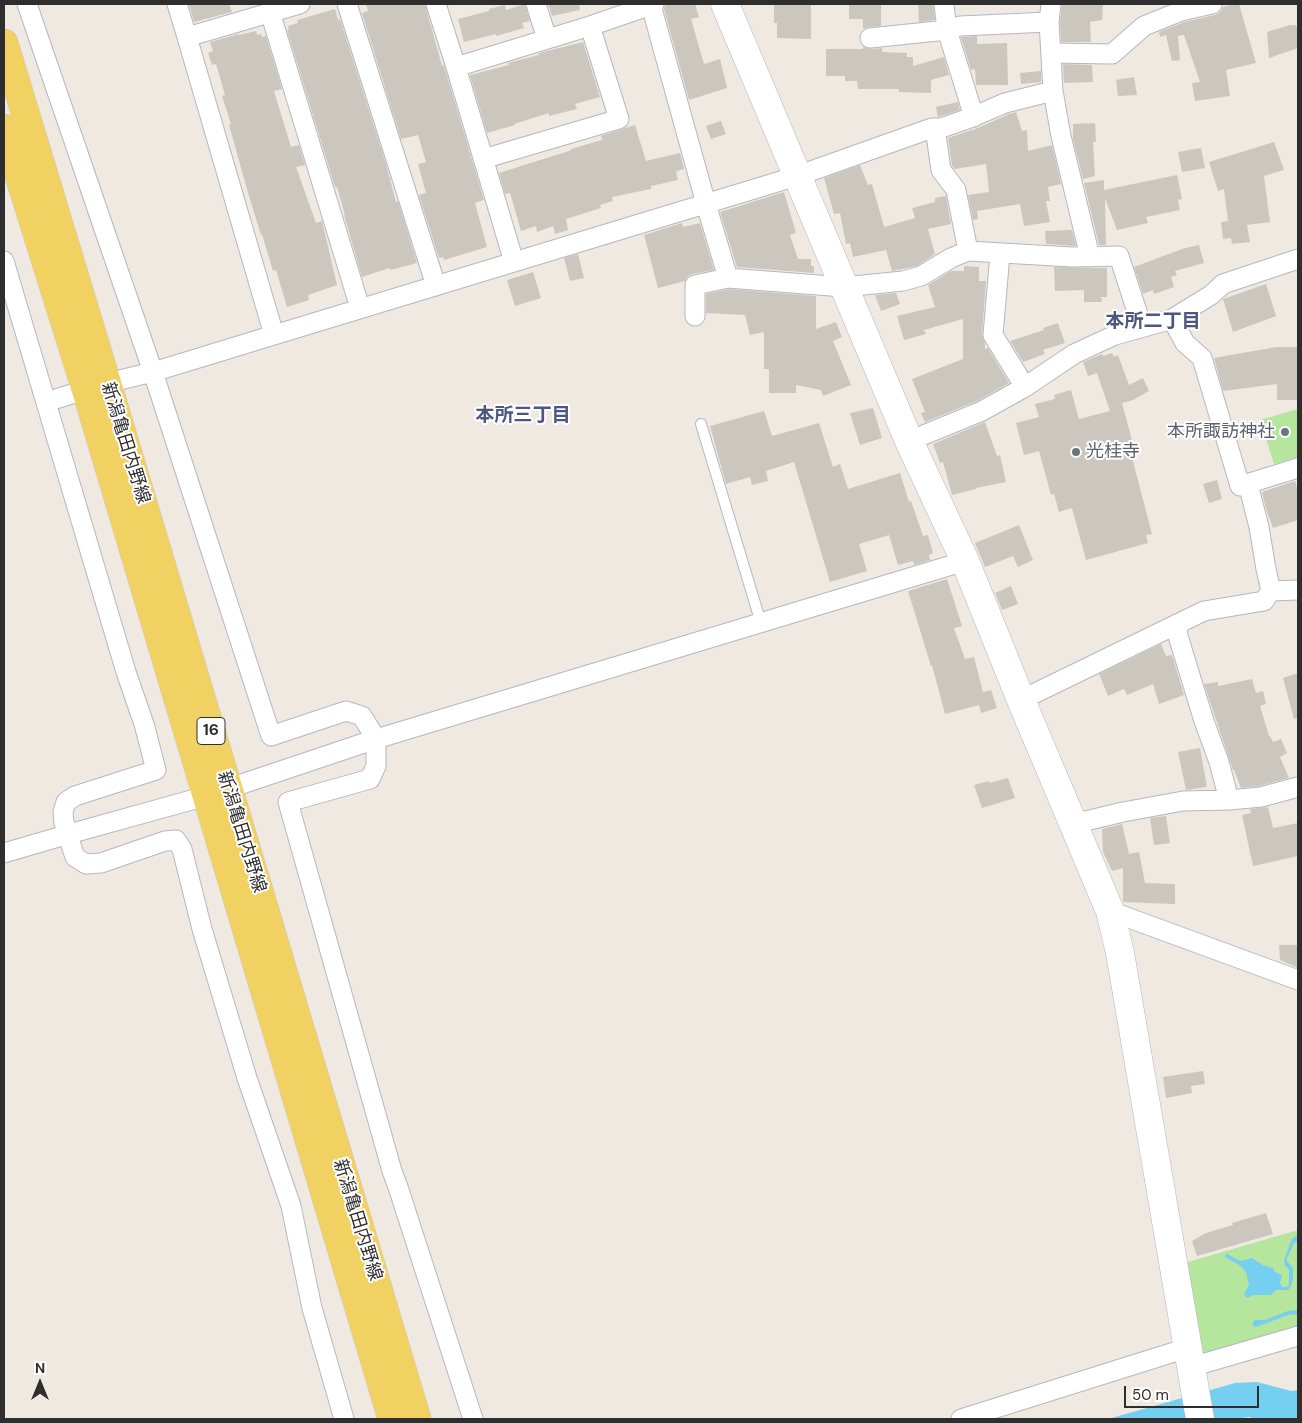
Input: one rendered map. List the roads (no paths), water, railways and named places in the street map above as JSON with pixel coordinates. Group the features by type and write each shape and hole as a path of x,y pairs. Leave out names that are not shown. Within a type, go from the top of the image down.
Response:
{"main road":[{"name":"新潟亀田内野線","path":"4,43 97,387 217,792 392,1419"},
{"name":"新潟亀田内野線","path":"4,128 97,387"},
{"name":"新潟亀田内野線","path":"217,792 417,1419"}],"street":[{"path":"27,4 153,372 272,736 346,711 362,716 376,739 376,766 370,779 288,802 392,1171 472,1419"},
{"path":"177,4 274,335"},
{"path":"186,37 300,4"},
{"path":"347,4 436,286"},
{"path":"436,4 514,262"},
{"path":"536,4 547,39"},
{"path":"456,67 590,26 653,4 706,204 728,278"},
{"path":"725,4 909,441 965,561 1110,912 1120,953 1200,1419"},
{"path":"944,4 946,30 974,117"},
{"path":"1051,53 1112,54 1144,26 1181,11 1212,4"},
{"path":"270,12 360,308"},
{"path":"870,38 946,30 960,26 1050,13 1053,91 1061,136 1090,256"},
{"path":"484,160 619,119 590,26"},
{"path":"46,402 153,372 798,176 935,128 941,128 974,117 1005,104 1053,91"},
{"path":"935,128 941,170 956,190 968,252"},
{"path":"695,316 695,285 728,278 844,287 903,281 921,276 951,258 968,252 1119,256 1142,327"},
{"path":"1000,254 993,335 1025,387"},
{"path":"909,441 982,410 1025,387 1074,354 1115,335 1172,319 1211,295 1223,284 1298,260"},
{"path":"4,261 126,672 144,724 156,770 75,796 66,802 63,812 64,823 70,834 75,857 86,864 101,863 165,841 176,840 182,849 202,929 247,1078 291,1206 312,1308 344,1419"},
{"path":"1172,319 1185,342 1202,358 1240,486 1298,468"},
{"path":"1248,484 1259,527 1271,592"},
{"path":"4,854 217,792 376,739 965,561"},
{"path":"1021,700 1204,611 1264,601 1271,592 1298,590"},
{"path":"1177,624 1178,636 1204,721 1219,762 1229,800"},
{"path":"1073,824 1123,812 1183,802 1261,797 1298,787"},
{"path":"1110,912 1298,980"},
{"path":"961,1419 1189,1358 1298,1336"}],"lane":[{"path":"701,424 761,623"}],"water":[{"path":"1298,1236 1298,1241 1294,1243 1286,1260 1293,1268 1293,1279 1288,1290 1276,1290 1271,1295 1253,1295 1247,1298 1244,1294 1249,1285 1246,1272 1241,1266 1225,1257 1226,1253 1241,1261 1252,1258 1263,1265 1273,1268 1275,1272 1282,1275 1280,1283 1282,1287 1287,1287 1289,1285 1289,1270 1284,1260 1292,1239"},
{"path":"1298,1310 1298,1314 1288,1315 1256,1327 1253,1326 1255,1320 1265,1320 1288,1311"},
{"path":"1257,1382 1291,1391 1298,1390 1298,1419 1256,1419 1249,1417 1236,1419 1108,1419 1235,1383"}],"place":[{"name":"本所諏訪神社","path":"1285,432"},
{"name":"光桂寺","path":"1076,452"}],"district":[{"name":"本所二丁目","path":"1153,322"},
{"name":"本所三丁目","path":"523,416"}]}
